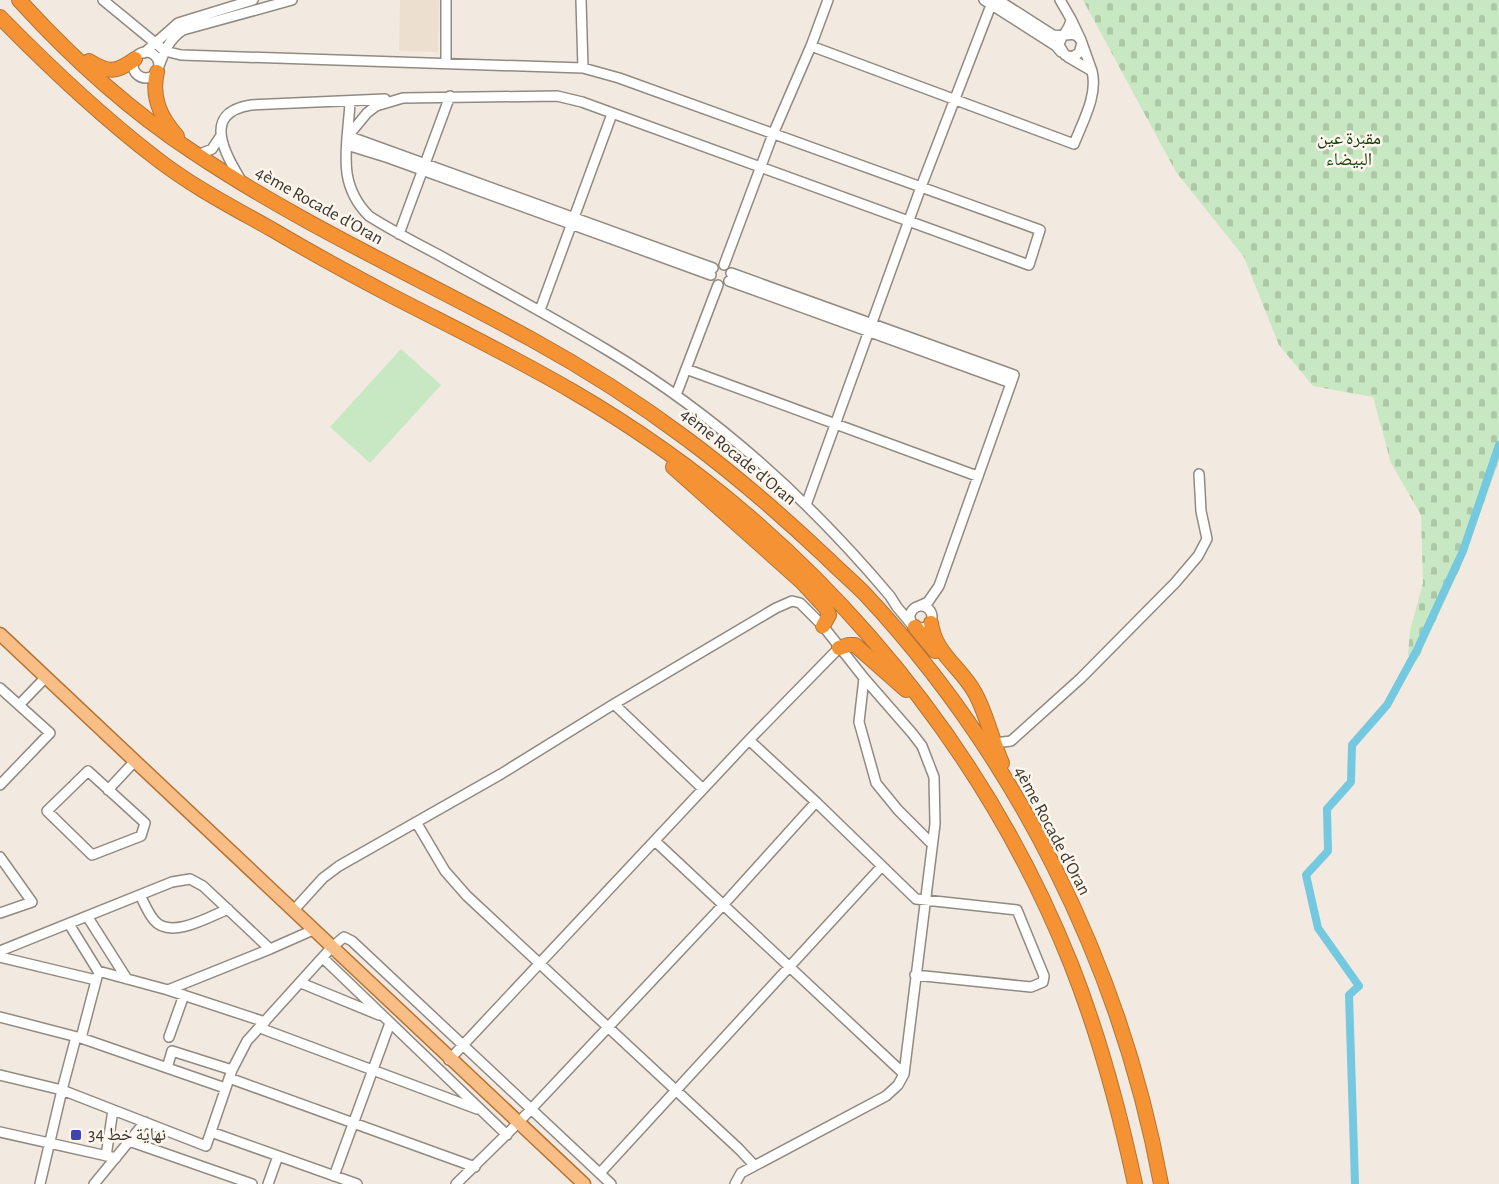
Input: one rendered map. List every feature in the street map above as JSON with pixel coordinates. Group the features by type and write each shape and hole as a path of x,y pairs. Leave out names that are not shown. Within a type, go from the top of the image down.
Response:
{"highway":[{"name":"4ème Rocade d'Oran","path":"18,0 139,112 196,154 243,184 328,232 533,340 645,407 714,458 793,525 861,590 922,661 968,722 1015,795 1048,855 1104,982 1132,1069 1161,1184"},
{"path":"0,17 32,50 158,160 222,202 388,294 539,372 635,430 727,499 795,559 882,650 931,713 993,808 1026,868 1058,935 1098,1039 1119,1114 1135,1184"},
{"path":"62,43 108,70 119,69 140,56"},
{"path":"158,69 154,94 158,107 168,124 196,154"},
{"path":"635,430 700,492 802,582 826,608 829,615 823,626"},
{"path":"932,620 937,646 966,679 976,696 1015,795"},
{"path":"914,626 957,674 960,682 956,687 949,686 922,661"},
{"path":"839,648 852,645 863,650 931,713"}],"main road":[{"path":"0,634 449,1060 584,1184"}],"street":[{"path":"103,0 165,51 181,55 583,69 620,78 1040,230 1029,265 571,98 556,96 450,96 241,107 231,111 225,117 220,137 212,149 196,154"},
{"path":"253,0 230,3 178,23 140,56 135,71 141,77 150,77 158,69 175,35 183,30 292,0"},
{"path":"446,0 446,63"},
{"path":"581,0 583,69"},
{"path":"724,265 773,134 828,0"},
{"path":"811,46 1074,144 1094,92 1094,80 1082,41 1060,0"},
{"path":"991,1 1053,35 1072,33 1082,41"},
{"path":"991,1 1092,71"},
{"path":"806,505 991,1"},
{"path":"1065,54 1059,45 1069,29 1071,19"},
{"path":"1065,54 1079,53 1082,41"},
{"path":"140,56 154,56 158,69"},
{"path":"399,234 450,96"},
{"path":"348,140 366,113 376,106 403,98"},
{"path":"350,102 345,170 352,196 369,216 540,310 609,351 676,395 806,505 839,537 914,626 922,629 932,620 939,586 1013,379 730,277"},
{"path":"540,310 612,114"},
{"path":"220,137 243,184"},
{"path":"348,140 712,271"},
{"path":"718,265 724,265 729,268 730,277 724,285 718,285 713,281 712,271 718,265"},
{"path":"676,395 718,285"},
{"path":"686,369 977,476"},
{"path":"994,743 1011,741 1081,678 1175,583 1198,556 1208,539 1201,511 1199,474"},
{"path":"914,626 910,618 917,607 928,602 939,586"},
{"path":"890,596 917,607 927,607 932,620"},
{"path":"293,911 323,878 339,866 501,774 785,603 792,601 800,603 823,626 922,746 930,763 936,793 932,843 904,1074 898,1085 886,1096 754,1165 741,1173 735,1184"},
{"path":"449,1060 749,740 839,648"},
{"path":"19,705 45,677"},
{"path":"864,678 859,706 859,722 876,783 898,810 932,843"},
{"path":"0,688 50,733 0,785"},
{"path":"614,704 704,789"},
{"path":"749,740 916,899 924,902 1017,910 1044,976 1043,982 1031,987 915,975"},
{"path":"108,790 134,762"},
{"path":"88,771 108,790 145,824 141,836 92,855 46,811 88,771"},
{"path":"456,1184 507,1135 608,1028 816,802"},
{"path":"416,822 456,885 754,1165"},
{"path":"655,841 904,1074"},
{"path":"0,857 32,902 0,913"},
{"path":"600,1173 882,867"},
{"path":"0,951 172,882 190,879 203,886 270,949"},
{"path":"140,895 155,922 166,928 179,929 228,909"},
{"path":"87,916 127,979"},
{"path":"40,1184 62,1090 97,976 69,924"},
{"path":"168,990 313,930"},
{"path":"199,1166 225,1088 247,1041 331,948 344,937 352,940 612,1184"},
{"path":"0,957 97,976 127,979 184,995 482,1111"},
{"path":"323,958 507,1135"},
{"path":"301,983 387,1020"},
{"path":"169,1037 184,995"},
{"path":"0,1017 79,1038 225,1088"},
{"path":"334,1176 373,1070 387,1020"},
{"path":"167,1068 172,1051 354,1124 475,1167"},
{"path":"0,1075 62,1090 207,1146"},
{"path":"111,1157 112,1110"},
{"path":"94,1184 111,1157 145,1122"},
{"path":"0,1132 111,1157"},
{"path":"211,1132 357,1184"},
{"path":"129,1141 252,1184"},
{"path":"268,1184 278,1156"}],"shaded area":[{"path":"400,0 439,0 438,52 399,51"}],"green space":[{"name":"مقبرة عين البيضاء","path":"1083,0 1499,0 1499,461 1461,566 1417,661 1408,655 1410,631 1423,583 1421,515 1391,463 1373,397 1313,386 1279,345 1244,257 1176,172"},
{"path":"401,349 441,385 370,463 330,427"}],"waterway":[{"path":"1355,1184 1349,995 1359,986 1318,928 1306,875 1328,851 1327,809 1351,782 1352,745 1387,705 1417,650 1463,551 1499,445"}],"place":[{"name":"نهاية خط 34","path":"76,1135"}]}
